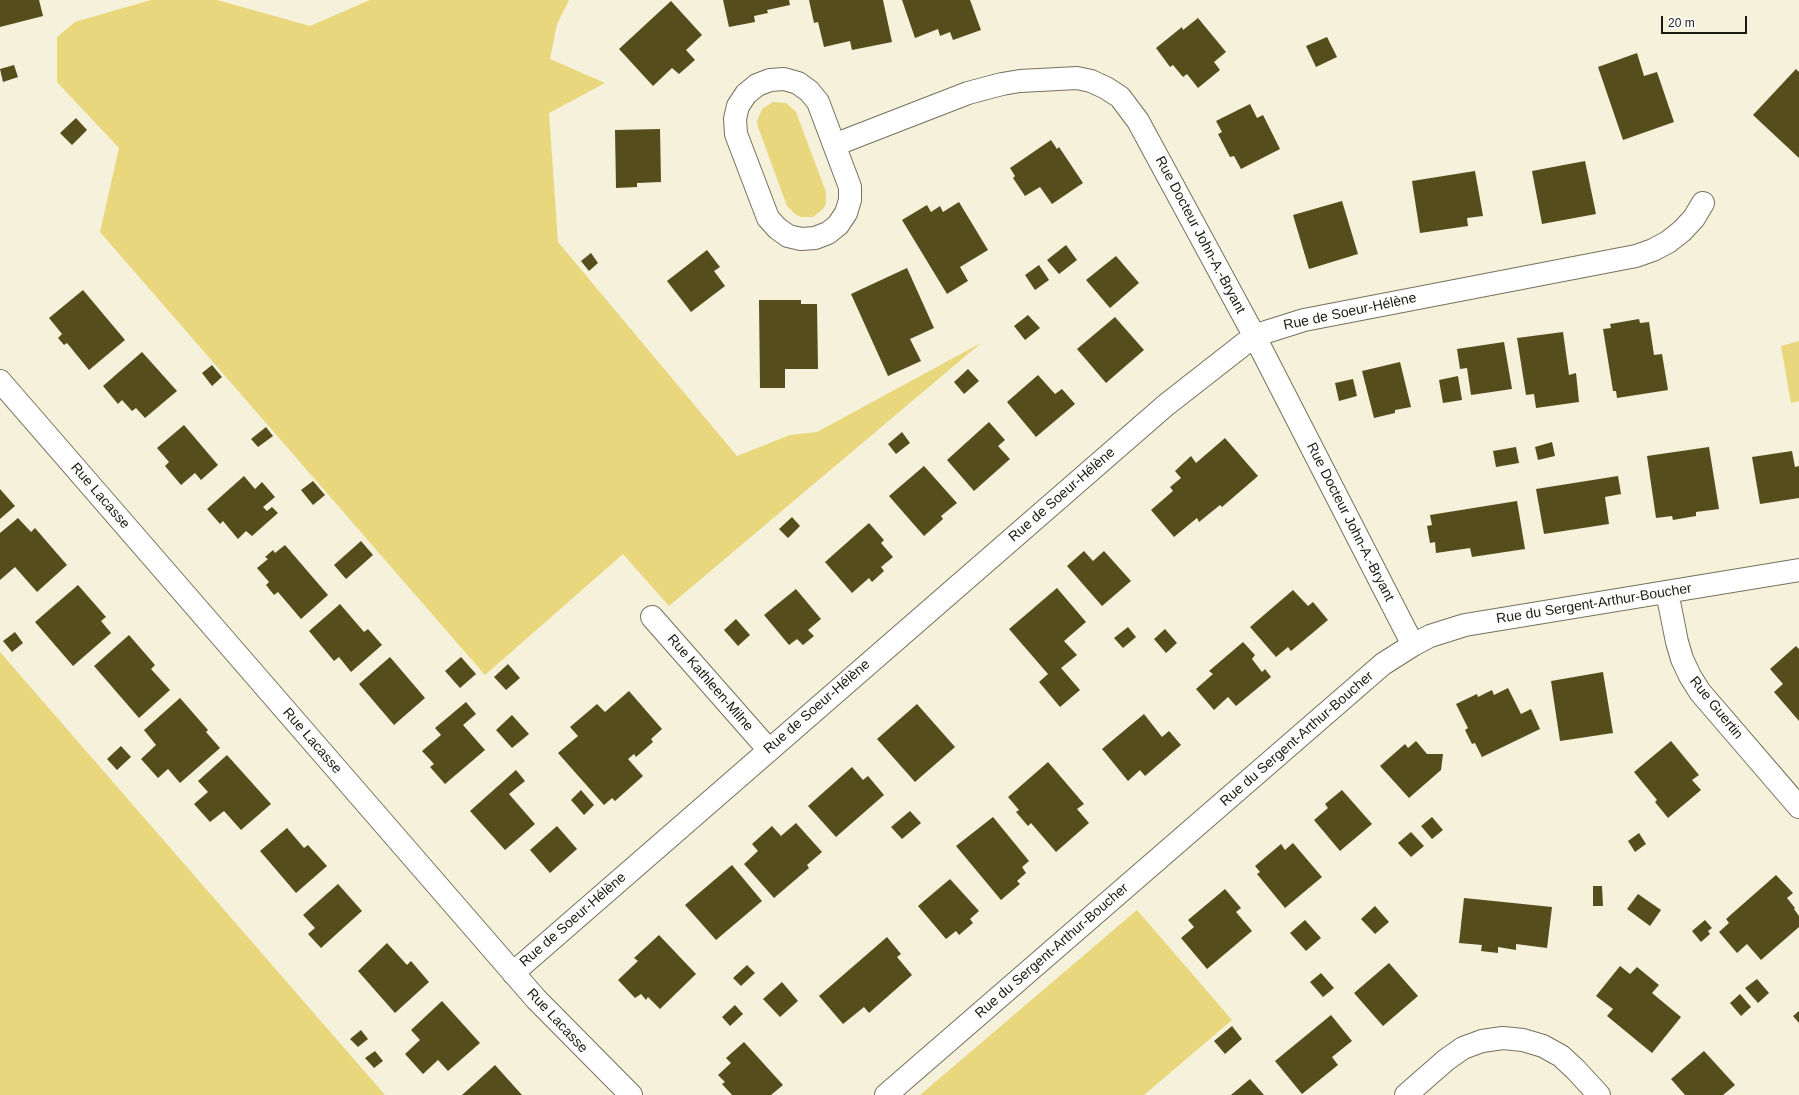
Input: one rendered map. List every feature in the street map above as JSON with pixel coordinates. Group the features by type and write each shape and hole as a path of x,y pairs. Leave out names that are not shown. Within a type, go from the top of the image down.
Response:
{"street":[{"name":"Rue Docteur John-A.-Bryant","path":"834,145 968,93 1002,84 1020,81 1077,78 1101,85 1120,97 1138,121 1255,337 1413,644"},
{"path":"784,79 798,83 810,91 818,102 834,145 850,187 850,200 846,213 838,225 828,233 815,238 801,239 788,236 777,228 768,218 736,134 735,120 738,106 746,94 757,85 770,80 784,79"},
{"name":"Rue de Soeur-Hélène","path":"513,973 1166,405 1221,361 1255,337 1279,327 1304,320 1636,256 1658,247 1682,231 1694,218 1703,203"},
{"name":"Rue Lacasse","path":"0,381 513,973 555,1019 631,1095"},
{"name":"Rue du Sergent-Arthur-Boucher","path":"886,1095 1377,669 1413,644 1430,636 1465,625 1799,570"},
{"name":"Rue Guertin","path":"1667,592 1677,642 1682,659 1690,676 1700,692 1799,807"},
{"name":"Rue Kathleen-Milne","path":"652,617 769,750"},
{"path":"1406,1095 1446,1060 1463,1048 1482,1041 1503,1038 1523,1040 1543,1046 1561,1056 1599,1095"}],"shaded area":[{"path":"151,0 217,0 310,26 370,0 569,0 557,24 550,59 605,83 549,113 558,242 737,456 790,435 817,432 981,343 669,606 623,554 485,675 100,232 119,148 57,82 57,37 75,22"},
{"path":"773,102 786,103 796,112 826,192 826,204 823,209 813,217 801,217 795,214 787,206 758,127 757,121 762,109"},
{"path":"1799,341 1799,401 1791,403 1781,346"},
{"path":"0,652 385,1095 0,1095"},
{"path":"1137,910 1232,1020 1144,1095 920,1095"}],"building":[{"path":"0,0 39,0 43,16 0,27"},
{"path":"723,0 789,0 790,5 767,10 768,13 754,16 755,22 729,27"},
{"path":"809,0 883,0 892,42 852,50 850,41 824,47 818,22 814,23"},
{"path":"902,0 970,0 981,30 953,40 950,32 940,36 938,29 915,38"},
{"path":"671,1 702,35 686,50 695,60 679,74 672,68 653,86 619,49"},
{"path":"1198,18 1226,52 1214,62 1220,70 1198,88 1187,74 1183,77 1173,65 1170,67 1156,48 1182,27 1183,30"},
{"path":"1327,37 1337,57 1316,67 1306,46"},
{"path":"1637,53 1644,76 1657,72 1674,122 1623,140 1598,67"},
{"path":"14,65 18,77 3,82 0,69"},
{"path":"1796,69 1799,72 1799,158 1753,115"},
{"path":"1250,104 1257,118 1263,115 1280,149 1241,169 1234,156 1230,157 1218,134 1222,132 1216,121"},
{"path":"76,118 87,130 72,145 60,133"},
{"path":"660,129 661,182 637,183 637,187 616,188 615,130"},
{"path":"1051,140 1057,149 1059,147 1083,183 1052,204 1040,187 1025,196 1013,178 1015,176 1010,168"},
{"path":"1585,161 1596,214 1542,224 1532,171"},
{"path":"1475,171 1483,216 1467,218 1468,226 1420,233 1412,181"},
{"path":"1342,201 1358,254 1309,269 1293,215"},
{"path":"959,202 988,250 960,267 968,281 947,294 902,220 927,205 931,212 940,206 943,212"},
{"path":"1066,245 1077,260 1059,274 1047,260"},
{"path":"707,250 720,267 714,271 725,286 691,312 667,281"},
{"path":"591,253 598,263 589,271 581,261"},
{"path":"1116,256 1139,283 1110,308 1086,280"},
{"path":"1039,265 1049,280 1035,290 1025,275"},
{"path":"907,268 934,328 910,339 921,361 888,376 851,294"},
{"path":"83,290 125,340 89,370 67,343 64,345 58,338 62,334 49,318"},
{"path":"759,300 801,300 801,304 817,304 818,369 785,369 785,388 760,388"},
{"path":"1028,315 1040,328 1025,340 1014,326"},
{"path":"1115,317 1144,350 1106,383 1077,349"},
{"path":"1639,319 1640,323 1649,322 1654,355 1662,354 1668,390 1617,398 1616,391 1613,391 1603,329 1611,328 1610,324"},
{"path":"1563,332 1569,375 1576,373 1579,402 1536,408 1534,394 1526,395 1517,338"},
{"path":"1504,342 1512,389 1471,395 1467,368 1460,369 1457,349"},
{"path":"142,352 177,391 145,418 136,408 132,411 122,400 118,404 103,386"},
{"path":"1400,362 1411,407 1395,410 1395,413 1374,418 1362,371"},
{"path":"212,365 222,377 212,386 202,373"},
{"path":"968,369 979,381 964,394 954,382"},
{"path":"1038,375 1055,394 1062,389 1075,404 1036,437 1007,402"},
{"path":"1458,376 1462,400 1443,403 1439,380"},
{"path":"1353,379 1357,396 1339,401 1335,383"},
{"path":"989,422 1005,440 998,446 1010,459 974,491 947,460"},
{"path":"184,425 218,465 201,480 195,473 181,485 165,466 169,462 157,448"},
{"path":"266,427 273,436 258,447 251,439"},
{"path":"902,432 910,443 896,454 888,444"},
{"path":"1225,438 1258,476 1222,507 1220,505 1199,522 1197,518 1174,537 1151,510 1173,491 1170,487 1181,478 1175,471 1191,456 1196,463"},
{"path":"1552,442 1555,456 1538,460 1535,447"},
{"path":"1516,447 1519,463 1496,467 1493,451"},
{"path":"1709,447 1719,509 1696,512 1696,516 1673,520 1672,516 1656,518 1647,456"},
{"path":"1792,451 1795,467 1799,466 1799,498 1760,504 1752,457"},
{"path":"924,466 957,503 941,516 943,519 924,536 889,496"},
{"path":"244,476 255,489 262,482 275,497 263,507 267,511 272,507 278,513 252,536 246,531 238,539 223,521 220,524 207,509"},
{"path":"1618,476 1621,494 1605,497 1609,524 1544,534 1536,489"},
{"path":"313,481 325,495 313,505 301,490"},
{"path":"0,489 15,506 0,519"},
{"path":"1517,501 1525,549 1472,557 1470,548 1436,553 1435,542 1430,543 1427,526 1432,525 1430,515"},
{"path":"792,517 800,526 788,538 779,529"},
{"path":"18,518 31,532 35,528 67,565 37,592 15,567 0,580 0,533"},
{"path":"869,523 884,540 881,543 893,557 881,567 884,571 872,582 869,578 852,593 825,562"},
{"path":"361,541 373,555 346,579 334,565"},
{"path":"285,545 328,595 301,619 278,592 274,595 266,585 269,582 257,568 268,559 265,557 273,550 275,553"},
{"path":"1084,551 1093,561 1104,551 1131,581 1102,606 1067,566"},
{"path":"78,585 106,617 101,621 111,633 73,666 35,622"},
{"path":"1057,588 1086,622 1064,641 1077,655 1061,668 1080,690 1060,707 1039,682 1048,674 1009,629"},
{"path":"796,589 821,619 808,630 814,636 803,645 797,639 789,645 764,615"},
{"path":"1293,590 1308,606 1313,602 1328,620 1291,651 1288,647 1276,657 1250,627"},
{"path":"340,604 364,632 368,629 382,645 351,672 339,657 334,661 309,631"},
{"path":"736,619 750,635 738,646 724,630"},
{"path":"1128,627 1136,637 1123,648 1114,638"},
{"path":"1165,629 1177,643 1166,653 1154,639"},
{"path":"15,632 23,643 12,652 3,641"},
{"path":"129,635 155,665 151,669 170,690 139,718 94,666"},
{"path":"1243,642 1255,655 1252,659 1262,672 1265,669 1271,677 1236,706 1228,697 1214,710 1196,689 1213,674 1209,671"},
{"path":"1796,646 1799,649 1799,721 1774,692 1783,684 1770,669"},
{"path":"390,657 425,698 394,725 359,684"},
{"path":"461,657 476,674 460,688 445,671"},
{"path":"508,664 520,678 506,690 494,677"},
{"path":"1603,672 1613,733 1560,741 1551,681"},
{"path":"1508,688 1521,714 1531,709 1540,729 1482,757 1475,743 1472,744 1465,730 1468,728 1456,704 1477,694 1478,697 1492,690 1494,695"},
{"path":"629,691 662,729 651,739 653,742 636,757 634,754 628,759 643,776 615,801 612,798 604,805 558,753 578,736 570,727 597,704 605,712"},
{"path":"180,698 208,730 206,732 220,748 180,783 168,769 158,778 141,759 156,745 144,730"},
{"path":"466,702 476,714 463,725 485,750 445,784 430,767 434,764 422,751 441,735 435,728"},
{"path":"917,704 955,747 915,782 877,739"},
{"path":"1144,714 1162,737 1169,731 1181,745 1145,776 1140,770 1128,781 1102,749"},
{"path":"512,715 529,734 512,748 496,730"},
{"path":"1416,741 1427,754 1443,754 1441,770 1409,798 1380,766 1405,744 1408,748"},
{"path":"1671,741 1699,775 1692,780 1701,790 1668,818 1655,802 1657,800 1634,772"},
{"path":"121,746 131,757 117,770 107,759"},
{"path":"227,755 271,804 241,830 224,811 210,822 194,804 208,792 198,781"},
{"path":"1048,762 1084,804 1077,809 1089,823 1056,852 1031,823 1028,826 1016,812 1019,810 1008,797"},
{"path":"852,767 863,780 868,776 884,795 836,837 808,806"},
{"path":"516,770 525,781 509,794 535,824 505,850 470,811"},
{"path":"581,790 594,805 584,815 571,800"},
{"path":"1342,790 1372,824 1340,851 1314,820 1328,808 1325,804"},
{"path":"910,811 921,823 902,839 891,827"},
{"path":"993,817 1029,861 1022,867 1026,873 1017,881 1020,884 1001,900 956,846"},
{"path":"1432,817 1443,830 1432,839 1421,826"},
{"path":"796,823 822,852 807,865 809,868 774,898 744,864 758,851 752,844 772,826 781,836"},
{"path":"557,826 577,849 550,873 530,850"},
{"path":"287,828 304,848 308,845 327,866 296,893 260,851"},
{"path":"1411,832 1424,846 1411,857 1398,843"},
{"path":"1639,833 1646,844 1635,852 1628,841"},
{"path":"1293,843 1322,877 1285,908 1257,874 1260,872 1255,866 1281,844 1285,850"},
{"path":"732,865 762,901 716,940 685,905"},
{"path":"1776,875 1793,893 1787,898 1799,916 1799,927 1761,960 1747,944 1737,953 1719,932 1729,923 1726,919"},
{"path":"950,879 979,911 970,919 973,923 959,935 956,931 946,939 918,906"},
{"path":"338,884 362,911 321,948 308,934 315,928 303,915"},
{"path":"1593,886 1602,886 1603,906 1593,906"},
{"path":"1225,889 1241,908 1236,912 1252,931 1207,969 1181,938 1194,927 1188,920"},
{"path":"1638,894 1661,910 1650,926 1627,909"},
{"path":"1464,898 1552,907 1547,948 1516,944 1516,950 1498,947 1498,953 1481,951 1482,945 1459,943"},
{"path":"1375,906 1389,922 1375,934 1361,919"},
{"path":"1305,920 1321,938 1306,951 1290,933"},
{"path":"1705,920 1712,928 1708,931 1710,934 1701,942 1692,931"},
{"path":"659,935 696,974 660,1009 648,997 646,1000 641,994 635,998 618,980 638,961 634,958"},
{"path":"887,937 901,954 897,957 912,975 869,1013 864,1007 843,1024 819,996"},
{"path":"387,943 407,965 411,961 429,982 395,1013 358,971"},
{"path":"1389,963 1418,996 1383,1026 1354,993"},
{"path":"747,965 755,973 741,986 733,978"},
{"path":"1620,966 1630,974 1637,967 1659,985 1652,993 1681,1017 1652,1053 1607,1016 1613,1009 1596,996"},
{"path":"1321,973 1334,988 1323,997 1310,982"},
{"path":"1757,979 1769,993 1758,1003 1745,988"},
{"path":"782,982 798,1001 780,1017 763,999"},
{"path":"1740,994 1751,1007 1741,1016 1730,1003"},
{"path":"442,1001 480,1043 448,1071 438,1060 423,1074 405,1054 420,1040 411,1030"},
{"path":"735,1005 743,1014 730,1026 722,1017"},
{"path":"1799,1011 1799,1023 1793,1016"},
{"path":"1331,1015 1352,1041 1332,1057 1338,1065 1302,1094 1275,1061"},
{"path":"1232,1026 1242,1039 1225,1054 1214,1041"},
{"path":"361,1030 368,1039 358,1047 350,1039"},
{"path":"744,1042 783,1085 771,1095 732,1095 722,1084 725,1082 718,1075 731,1063 726,1058"},
{"path":"375,1051 383,1061 374,1068 365,1058"},
{"path":"1704,1051 1735,1085 1723,1095 1685,1095 1671,1079"},
{"path":"495,1065 522,1095 462,1095"},
{"path":"1250,1079 1264,1095 1231,1095"}]}
